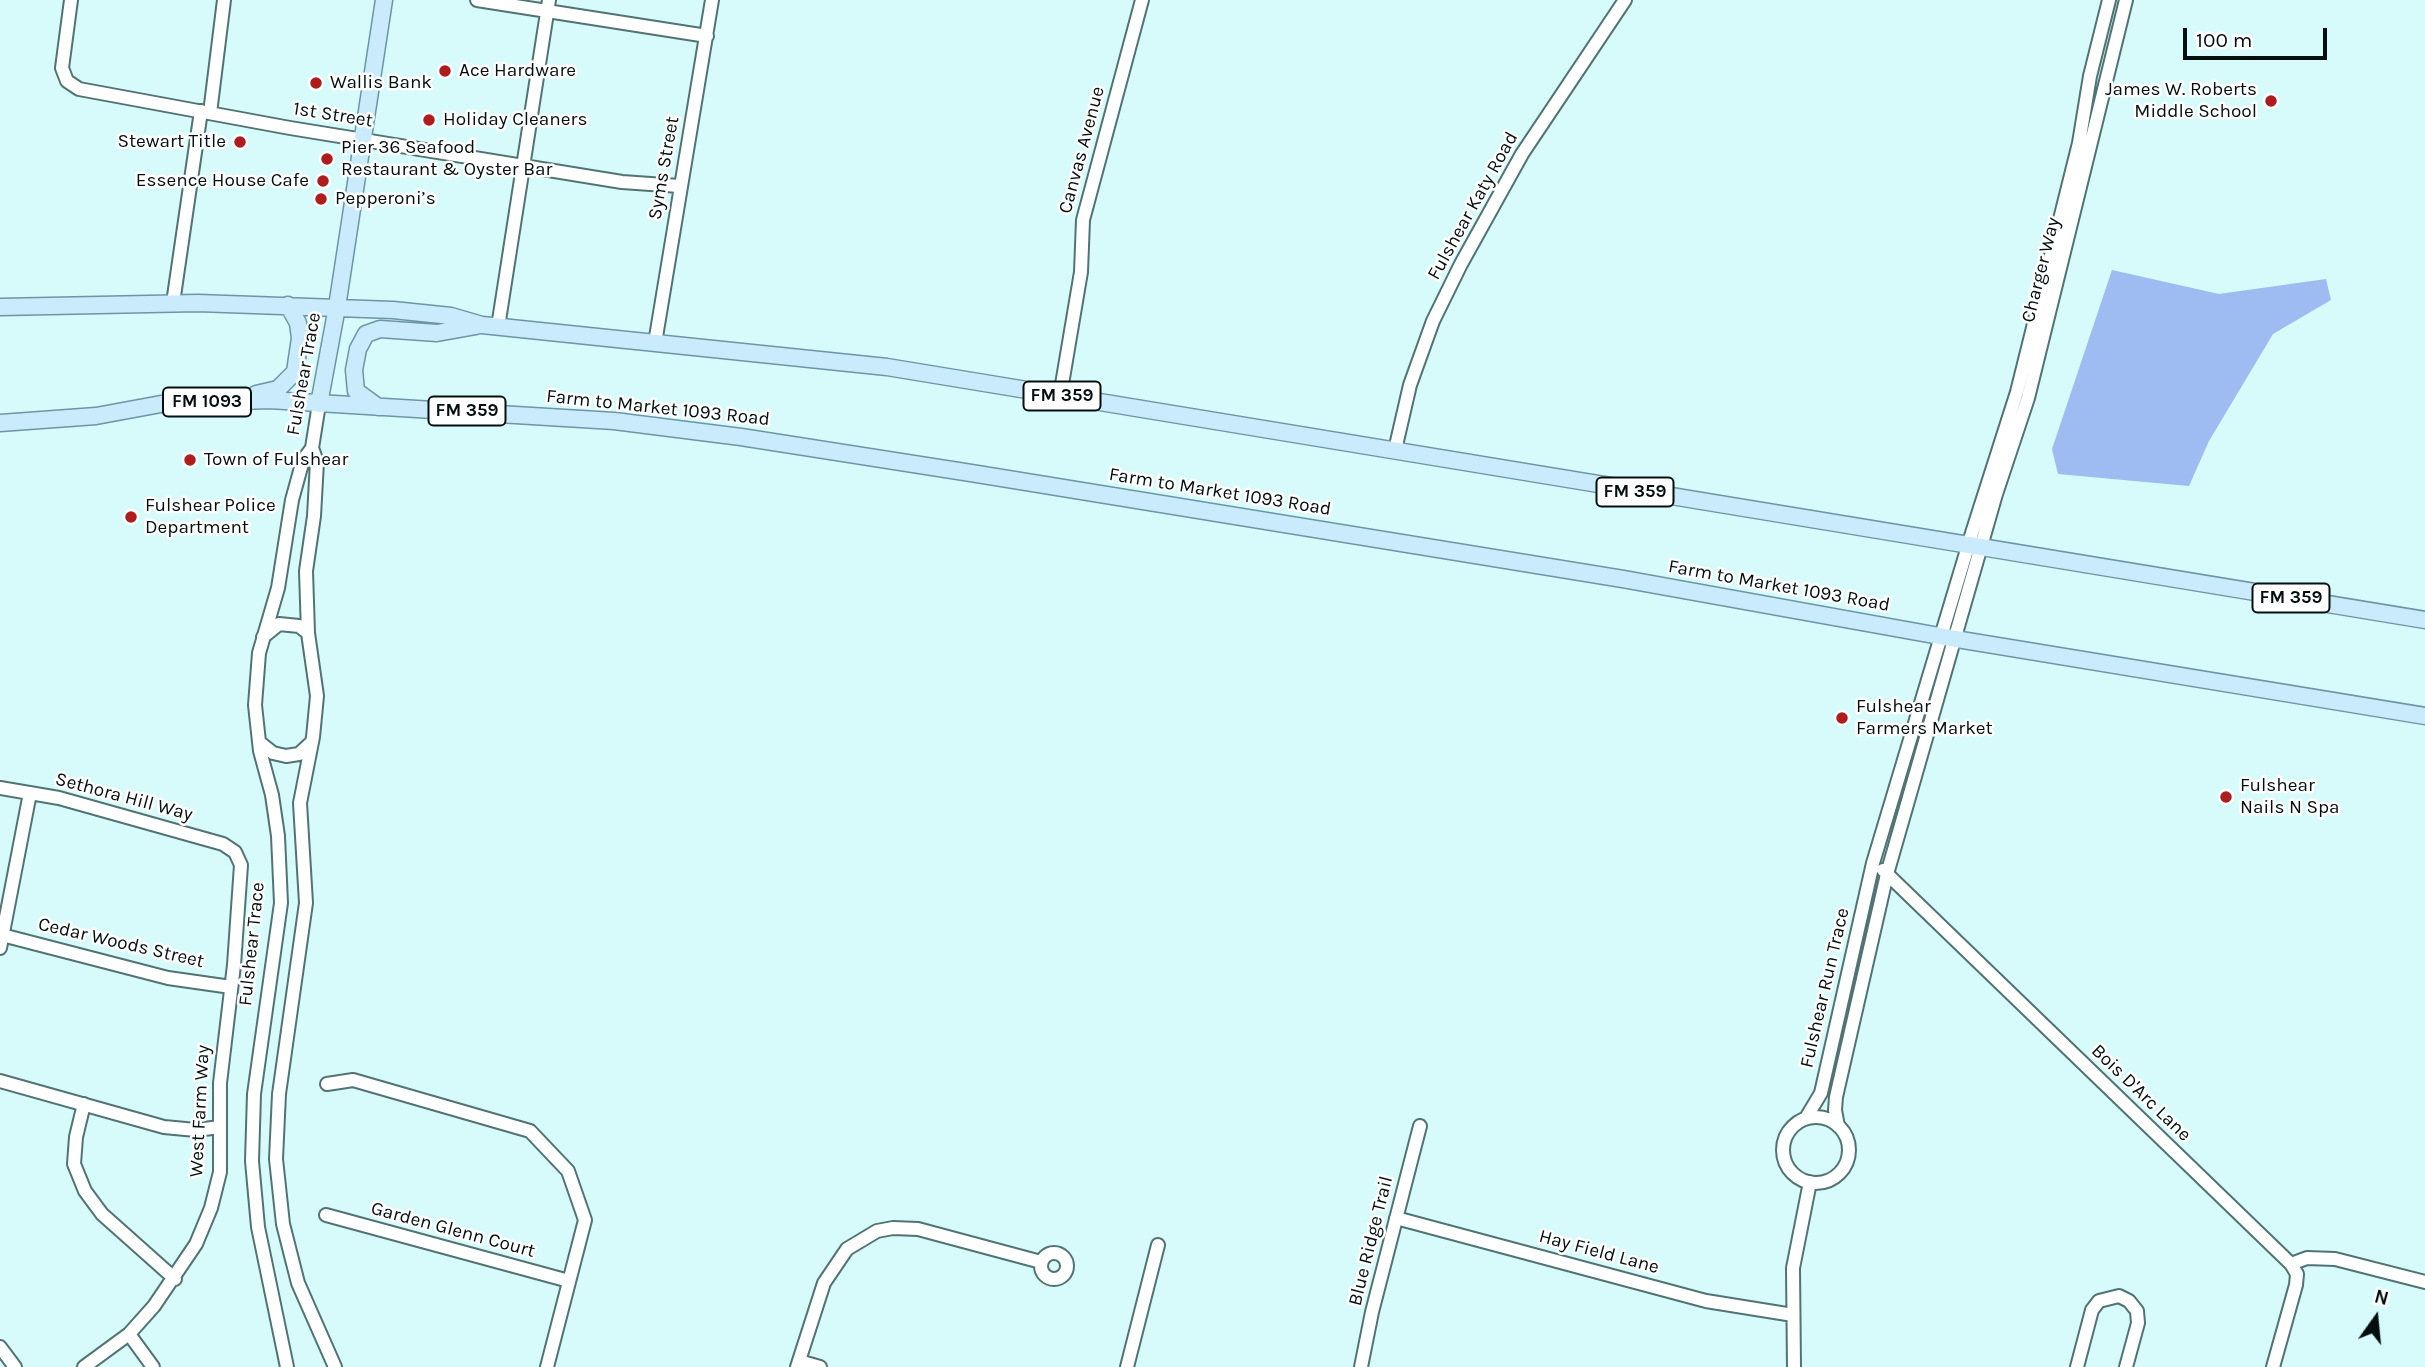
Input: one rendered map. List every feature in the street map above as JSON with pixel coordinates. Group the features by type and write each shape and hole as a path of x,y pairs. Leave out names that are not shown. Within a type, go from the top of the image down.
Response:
{"main road":[{"name":"Fulshear Trace","path":"319,404 337,307 384,0"},
{"path":"0,307 173,303 337,307"},
{"path":"226,401 278,389 295,372 300,338 298,323 288,305"},
{"name":"FM 359","path":"337,307 452,316 490,326 887,367 1646,494 1976,545 2425,620"},
{"path":"378,407 356,391 354,370 358,349 366,334 380,329 438,333 490,326"},
{"name":"Farm to Market 1093 Road","path":"0,423 96,416 161,404 226,401 614,421 741,437 1623,579 1950,638 2425,716"}],"street":[{"name":"1st Street","path":"71,0 62,68 67,81 79,89 622,182 680,186"},
{"path":"173,303 223,0"},
{"path":"477,0 548,6 707,36"},
{"name":"Syms Street","path":"655,343 712,0"},
{"name":"Canvas Avenue","path":"1060,396 1081,272 1083,220 1142,0"},
{"name":"Fulshear Katy Road","path":"1395,450 1410,385 1433,321 1461,264 1522,154 1625,0"},
{"name":"Charger Way","path":"1976,545 2079,143 2090,76 2109,0"},
{"name":"Charger Way","path":"1976,545 2028,398 2126,0"},
{"path":"490,326 548,6"},
{"name":"Fulshear Trace","path":"319,404 312,448 317,463 314,516 306,572 309,633 317,688 312,742 300,803 307,880 304,930 279,1094 276,1159 283,1224 298,1283 335,1367"},
{"name":"Fulshear Trace","path":"287,1367 258,1227 252,1161 254,1094 281,903 274,808 259,742 255,705 263,637 278,589 292,500 303,460 312,448"},
{"path":"1887,874 1976,545"},
{"path":"263,637 279,624 299,626 309,633"},
{"path":"1874,863 1950,638"},
{"path":"259,742 273,753 286,756 299,754 312,742"},
{"name":"Sethora Hill Way","path":"0,788 30,793 223,844 235,852"},
{"path":"1,941 30,793"},
{"name":"West Farm Way","path":"84,1367 129,1334 175,1279 196,1244 211,1208 220,1172 223,1041 231,987 241,864 235,852"},
{"name":"Bois D'Arc Lane","path":"1874,863 2291,1264"},
{"name":"Fulshear Run Trace","path":"1806,1118 1821,1093 1874,863"},
{"name":"Fulshear Run Trace","path":"1838,1126 1836,1097 1887,874"},
{"name":"Cedar Woods Street","path":"1,941 168,978 231,987"},
{"path":"327,1084 353,1080 530,1130 568,1171 585,1220 547,1367"},
{"path":"0,1081 164,1126 196,1130 220,1127"},
{"path":"84,1104 76,1137 74,1164 85,1191 102,1214 175,1279"},
{"path":"1806,1118 1823,1118 1838,1126 1848,1142 1849,1151 1843,1169 1828,1180 1810,1182 1791,1172 1782,1152 1788,1131 1806,1118"},
{"name":"Blue Ridge Trail","path":"1361,1367 1420,1126"},
{"path":"252,1161 276,1159"},
{"path":"1794,1367 1796,1249 1810,1182"},
{"name":"Garden Glenn Court","path":"326,1216 569,1281"},
{"name":"Hay Field Lane","path":"1396,1219 1706,1301 1793,1315"},
{"path":"820,1367 798,1364 824,1283 836,1263 859,1240 877,1231 893,1228 918,1229 1041,1262"},
{"path":"1127,1367 1158,1245"},
{"path":"2273,1367 2296,1284 2297,1274 2291,1264 2307,1258 2335,1259 2425,1282"},
{"path":"2077,1367 2092,1310 2099,1301 2119,1296 2129,1301 2137,1311 2138,1323 2126,1367"},
{"path":"129,1334 153,1367"},
{"path":"0,1347 15,1367"}],"water":[{"path":"2112,270 2219,294 2326,279 2331,300 2273,334 2209,441 2189,486 2058,474 2052,449"}],"place":[{"name":"Ace Hardware","path":"445,71"},
{"name":"Wallis Bank","path":"316,83"},
{"name":"James W. Roberts Middle School","path":"2271,101"},
{"name":"Holiday Cleaners","path":"429,120"},
{"name":"Stewart Title","path":"240,142"},
{"name":"Pier 36 Seafood Restaurant & Oyster Bar","path":"327,159"},
{"name":"Essence House Cafe","path":"323,181"},
{"name":"Pepperoni’s","path":"321,199"},
{"name":"Town of Fulshear","path":"190,460"},
{"name":"Fulshear Police Department","path":"131,517"},
{"name":"Fulshear Farmers Market","path":"1842,718"},
{"name":"Fulshear Nails N Spa","path":"2226,797"}]}
